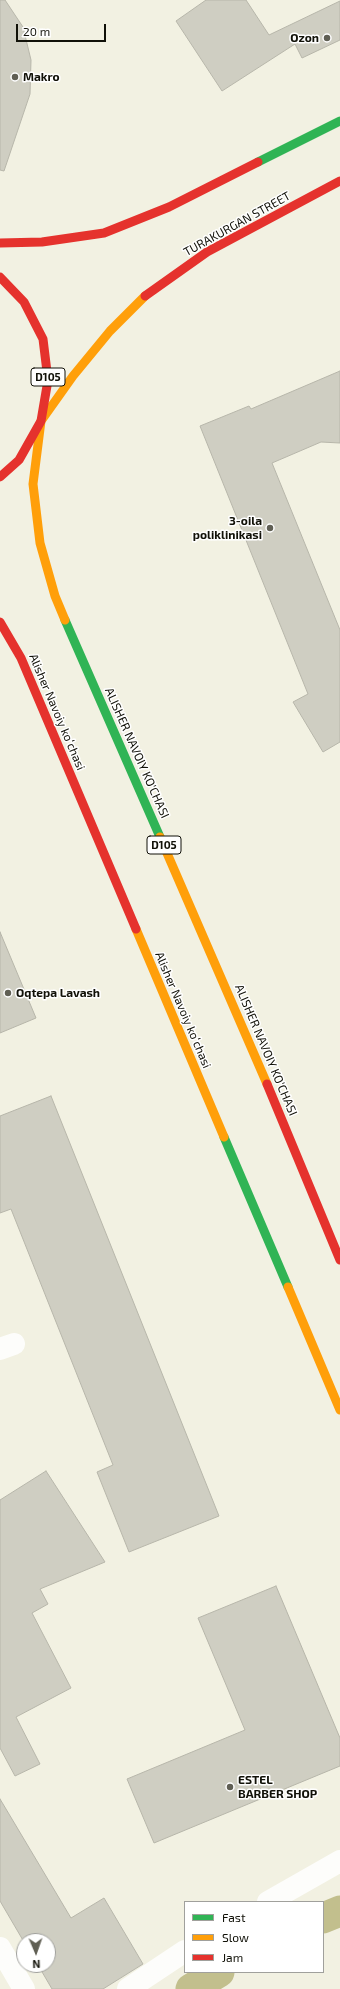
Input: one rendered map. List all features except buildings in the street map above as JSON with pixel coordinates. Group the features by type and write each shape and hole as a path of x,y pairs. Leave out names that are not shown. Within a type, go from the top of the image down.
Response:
{"main road":[{"path":"0,243 42,242 104,233 169,207 340,121"},
{"name":"TURAKURGAN STREET","path":"41,421 73,376 110,331 148,293 207,252 340,181"},
{"name":"D105","path":"0,277 24,302 43,339 48,380 41,421 19,460 0,477"},
{"name":"ALISHER NAVOIY KO'CHASI","path":"41,421 33,484 40,544 55,596 274,1099 340,1260"},
{"name":"Alisher Navoiy koʻchasi","path":"0,622 21,658 340,1410"}],"street":[{"path":"270,1901 340,1861"},
{"path":"0,1948 24,1989"},
{"path":"128,1989 184,1952"}],"waterway":[{"path":"324,1918 340,1911"},
{"path":"191,1989 217,1973"}],"traffic: fast":[{"path":"258,162 340,121"},
{"path":"65,620 160,837"},
{"path":"224,1137 288,1287"}],"traffic: slow":[{"path":"41,421 73,376 110,331 145,296"},
{"path":"41,421 33,484 40,543 55,596 65,620"},
{"path":"160,837 267,1084"},
{"path":"136,929 224,1137"},
{"path":"288,1287 340,1410"}],"traffic: jam":[{"path":"0,243 42,242 104,233 169,207 258,162"},
{"path":"145,296 207,252 340,181"},
{"path":"0,277 24,302 43,339 48,380 41,421 19,460 0,477"},
{"path":"0,622 21,658 136,929"},
{"path":"267,1084 340,1260"}],"place":[{"name":"Ozon","path":"327,38"},
{"name":"Makro","path":"15,77"},
{"name":"3-oila poliklinikasi","path":"270,528"},
{"name":"Oqtepa Lavash","path":"8,993"},
{"name":"ESTEL BARBER SHOP","path":"230,1787"}]}
